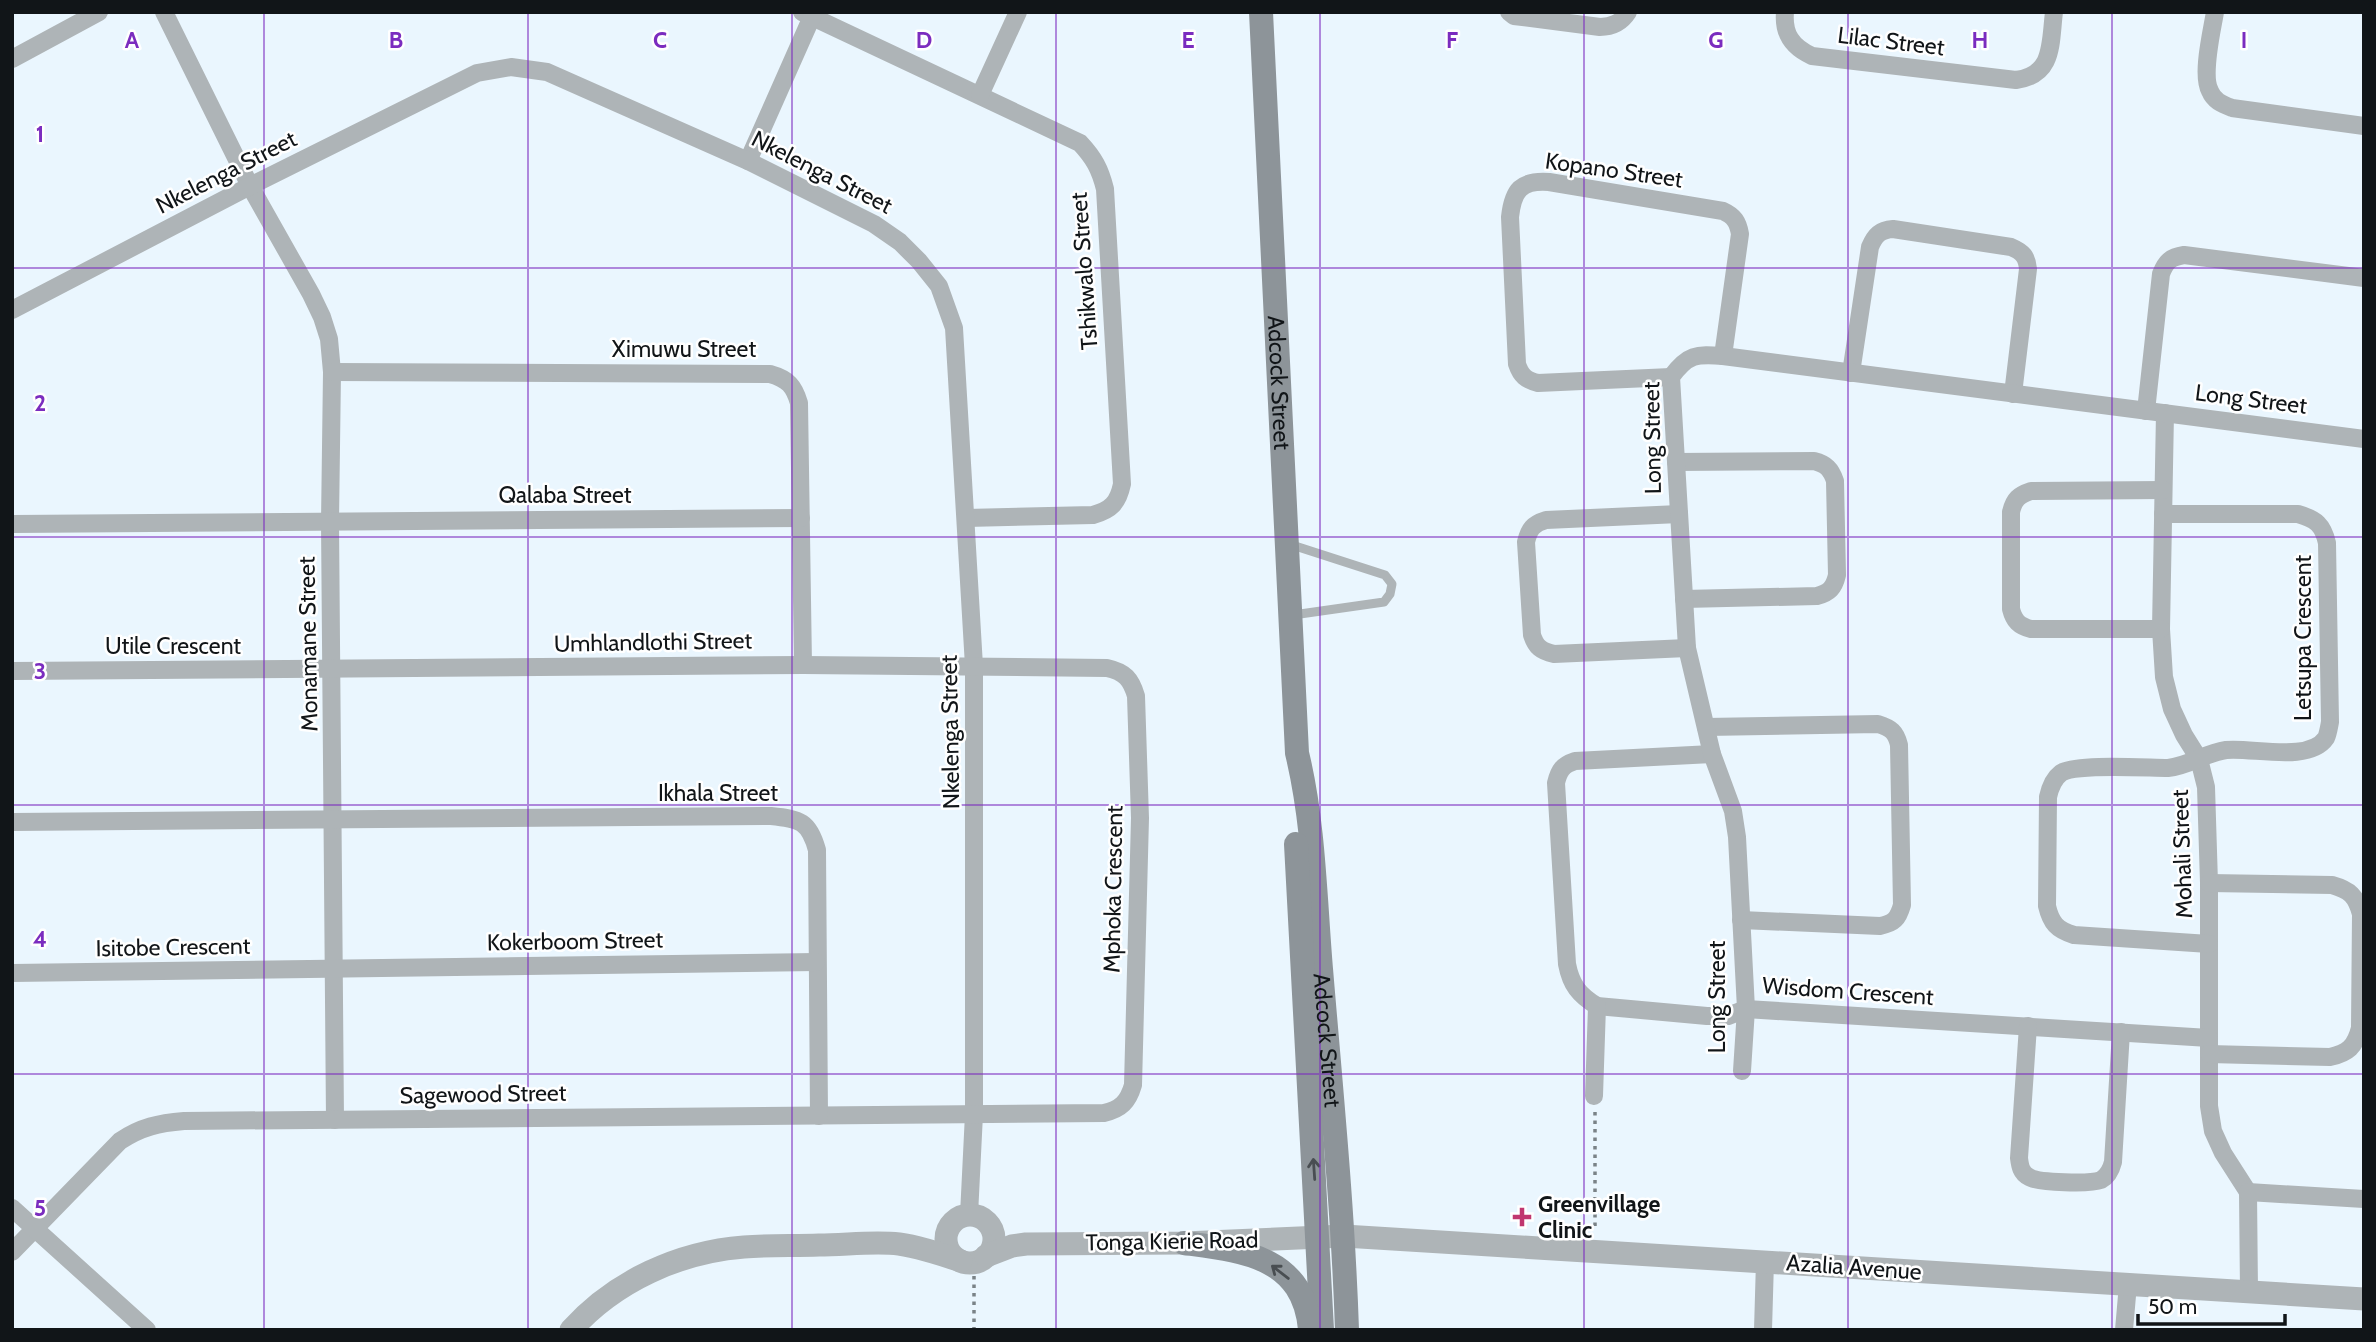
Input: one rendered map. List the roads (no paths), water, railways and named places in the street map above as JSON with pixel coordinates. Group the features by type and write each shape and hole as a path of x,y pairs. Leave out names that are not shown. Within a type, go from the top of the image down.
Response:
{"main road":[{"name":"Adcock Street","path":"1261,12 1297,752 1304,779 1316,897 1344,1236 1347,1330"},
{"name":"Adcock Street","path":"1297,752 1292,780 1322,1330"},
{"path":"1184,1243 1242,1251 1279,1269 1299,1289 1306,1303 1310,1330"}],"street":[{"path":"12,59 99,12"},
{"name":"Monamane Street","path":"164,12 250,186 322,317 329,339 332,372 330,522 335,1120"},
{"path":"980,95 1017,12"},
{"path":"1508,12 1514,16 1600,27 1609,27 1619,22 1628,12"},
{"name":"Lilac Street","path":"1786,12 1786,31 1791,42 1799,50 1812,56 2016,80 2031,78 2043,69 2049,55 2054,12"},
{"path":"2215,12 2207,75 2209,90 2218,102 2232,108 2364,126"},
{"path":"748,161 809,14"},
{"name":"Tshikwalo Street","path":"809,14 1080,143 1093,156 1100,169 1105,189 1122,484 1118,499 1107,511 1093,515 966,517"},
{"name":"Nkelenga Street","path":"12,310 250,186 477,73 511,68 547,72 748,161 874,224 900,242 939,286 954,328 974,666 974,1114 963,1217"},
{"name":"Kopano Street","path":"1671,377 1538,383 1528,381 1520,374 1517,364 1510,217 1512,201 1521,187 1534,181 1549,181 1723,211 1732,216 1738,224 1740,234 1723,356"},
{"path":"1851,373 1870,247 1874,237 1882,230 1893,229 2011,247 2021,251 2027,259 2028,270 2013,394"},
{"path":"2146,411 2161,274 2165,264 2173,257 2184,255 2364,278"},
{"name":"Long Street","path":"1742,1071 1746,1009 1737,837 1732,811 1712,754 1687,648 1671,377 1683,361 1701,354 1723,356 2364,439"},
{"name":"Ximuwu Street","path":"332,372 770,374 784,378 795,389 799,403 803,665"},
{"name":"Mohali Street","path":"2165,413 2161,629 2164,677 2172,709 2199,759 2206,787 2210,883 2209,1105 2213,1131 2223,1153 2248,1192"},
{"path":"1676,462 1814,461 1824,464 1832,471 1835,481 1837,575 1834,586 1827,593 1816,596 1684,599"},
{"path":"2161,629 2031,629 2021,626 2014,619 2011,609 2011,512 2014,502 2021,494 2031,491 2164,490"},
{"path":"1679,514 1546,520 1536,523 1529,531 1526,542 1532,635 1535,645 1543,652 1554,654 1687,648"},
{"name":"Letsupa Crescent","path":"2163,514 2298,514 2313,518 2323,529 2327,543 2330,722 2326,737 2315,748 2300,752 2227,750 2199,759"},
{"name":"Qalaba Street","path":"330,522 801,518"},
{"path":"12,524 330,522"},
{"name":"Umhlandlothi Street","path":"333,670 974,666"},
{"name":"Mphoka Crescent","path":"974,666 1107,668 1122,671 1132,682 1136,696 1140,818 1133,1085 1129,1099 1118,1110 1104,1113 974,1114"},
{"name":"Utile Crescent","path":"12,670 333,670"},
{"path":"1706,727 1878,724 1889,727 1896,734 1899,745 1902,905 1899,916 1891,924 1880,926 1741,920"},
{"path":"1594,1096 1597,1006 1582,998 1576,990 1571,982 1567,964 1556,783 1558,772 1565,765 1576,761 1712,754"},
{"path":"2199,759 2183,766 2077,768 2062,772 2052,783 2048,797 2047,906 2050,920 2060,931 2074,935 2210,944"},
{"name":"Ikhala Street","path":"334,819 757,816 793,818 807,825 813,834 817,850 819,1116"},
{"path":"12,822 334,819"},
{"name":"Wisdom Crescent","path":"1597,1006 1707,1016 1728,1016 1746,1009 2028,1026 2121,1032 2210,1046 2330,1058 2345,1054 2356,1043 2360,1028 2361,914 2357,900 2346,889 2332,885 2210,883"},
{"name":"Kokerboom Street","path":"334,969 816,962"},
{"name":"Isitobe Crescent","path":"12,973 334,969"},
{"path":"2028,1026 2019,1158 2021,1169 2028,1177 2039,1180 2092,1182 2102,1179 2110,1172 2113,1162 2121,1032"},
{"name":"Sagewood Street","path":"12,1252 120,1141 137,1130 157,1124 184,1121 974,1114"},
{"path":"2249,1291 2248,1192 2364,1199"},
{"path":"12,1208 147,1330"},
{"path":"963,1217 948,1228 946,1241 951,1253 974,1260"},
{"path":"897,1244 918,1238 963,1217 981,1218 990,1226 993,1245 974,1260"},
{"name":"Tonga Kierie Road","path":"990,1226 1026,1244"},
{"name":"Tonga Kierie Road","path":"974,1260 1012,1246 1026,1244 1184,1243 1344,1236"},
{"name":"Azalia Avenue","path":"1344,1236 2364,1299"},
{"path":"571,1330 588,1310 620,1287 652,1270 684,1258 744,1247 897,1244 974,1260"},
{"path":"1763,1330 1765,1261"},
{"path":"2124,1330 2128,1284"}],"lane":[{"path":"1287,543 1385,575 1392,584 1390,594 1384,602 1291,616"}],"place":[{"name":"Greenvillage Clinic","path":"1522,1217"}]}
